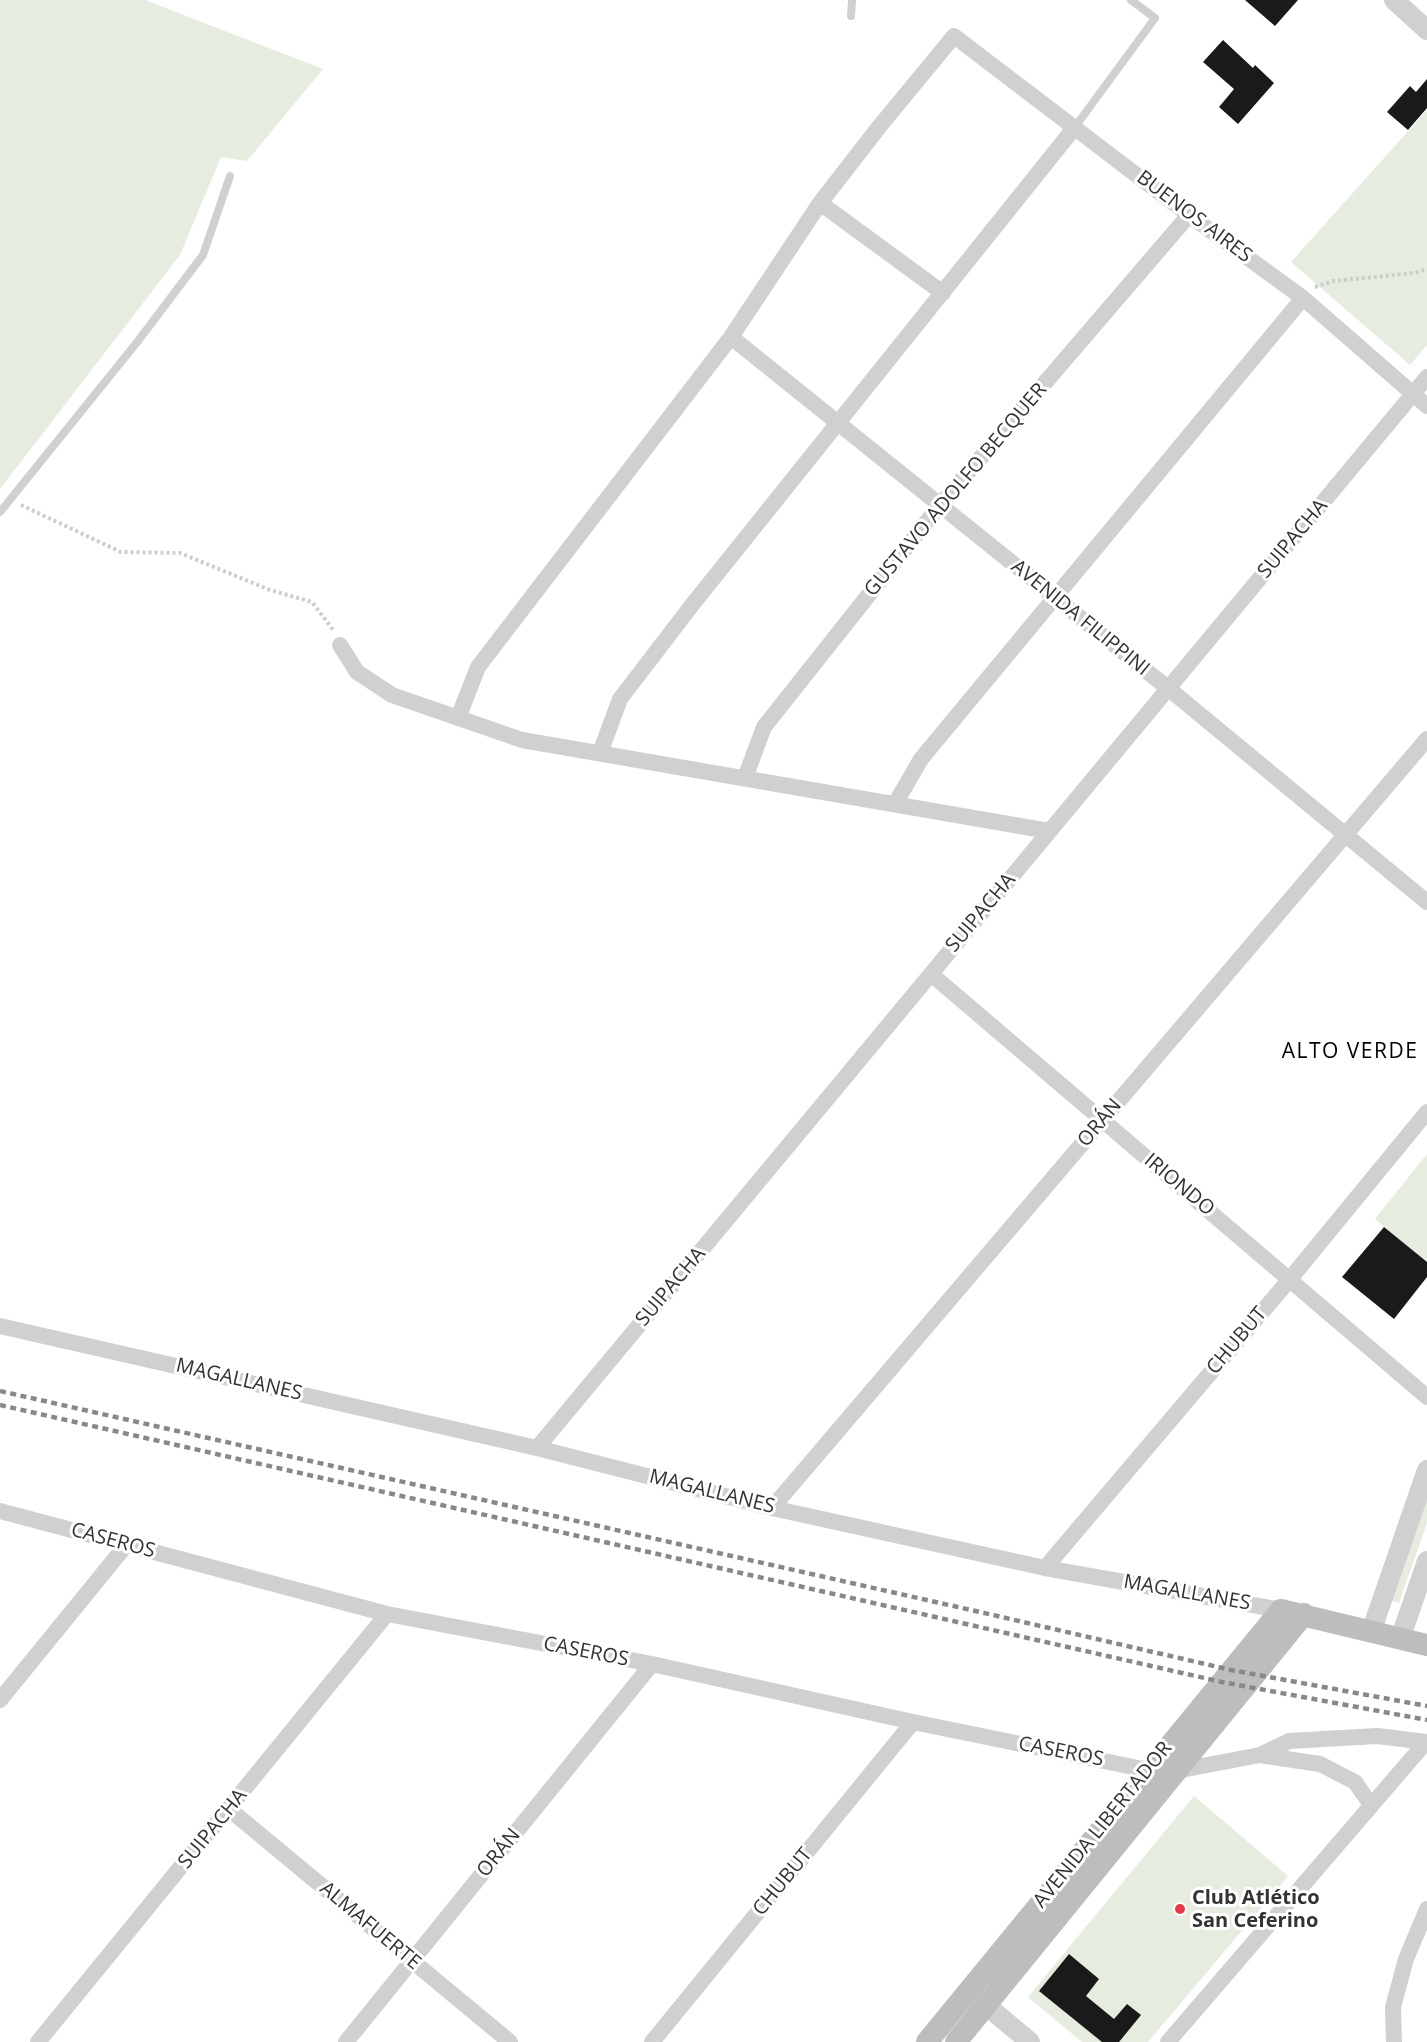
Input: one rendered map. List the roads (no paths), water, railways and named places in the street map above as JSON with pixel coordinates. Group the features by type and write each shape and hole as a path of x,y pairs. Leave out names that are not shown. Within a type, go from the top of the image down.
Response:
{"main road":[{"name":"MAGALLANES","path":"1281,1610 1427,1645"},
{"name":"AVENIDA LIBERTADOR","path":"927,2042 1281,1610"},
{"name":"AVENIDA LIBERTADOR","path":"956,2042 1304,1614"}],"street":[{"path":"1394,0 1427,30"},
{"name":"BUENOS AIRES","path":"820,203 954,36 1189,215 1303,298 1427,406"},
{"path":"600,753 620,699 692,605 1075,127"},
{"path":"458,718 478,667 731,338 820,203 943,293"},
{"name":"GUSTAVO ADOLFO BECQUER","path":"746,778 764,727 940,505 1189,215"},
{"path":"895,804 921,759 1303,298"},
{"name":"AVENIDA FILIPPINI","path":"731,338 1169,689 1427,902"},
{"name":"SUIPACHA","path":"537,1448 1427,377"},
{"path":"340,645 357,672 392,694 522,740 1049,831"},
{"name":"ORÁN","path":"772,1508 1427,739"},
{"name":"IRIONDO","path":"931,974 1427,1397"},
{"name":"CHUBUT","path":"1045,1568 1290,1279 1427,1112"},
{"name":"MAGALLANES","path":"0,1326 537,1448 772,1508 1045,1568 1281,1610"},
{"path":"1371,1632 1427,1470"},
{"name":"CASEROS","path":"0,1511 387,1614 652,1664 913,1722 1148,1770 1176,1771 1260,1755"},
{"path":"0,1700 127,1544"},
{"path":"1400,1639 1427,1561"},
{"name":"SUIPACHA","path":"38,2042 387,1614"},
{"name":"ORÁN","path":"346,2042 652,1664"},
{"name":"CHUBUT","path":"652,2042 913,1722"},
{"path":"1260,1755 1289,1740 1377,1736 1426,1742"},
{"path":"1168,2042 1426,1742"},
{"path":"1260,1755 1320,1764 1355,1782 1371,1805"},
{"name":"ALMAFUERTE","path":"229,1809 510,2042"},
{"path":"1394,2042 1393,2007 1406,1959 1427,1909"},
{"path":"969,1991 1030,2042"}],"lane":[{"path":"851,16 852,0"},
{"path":"1075,127 1155,18 1131,0"},
{"path":"0,512 203,255 230,176"}],"railway":[{"path":"0,1391 1231,1670 1427,1706"},
{"path":"0,1405 1222,1682 1427,1720"}],"place":[{"name":"Club Atlético San Ceferino","path":"1180,1909"}],"district":[{"name":"ALTO VERDE","path":"1350,1052"}]}
